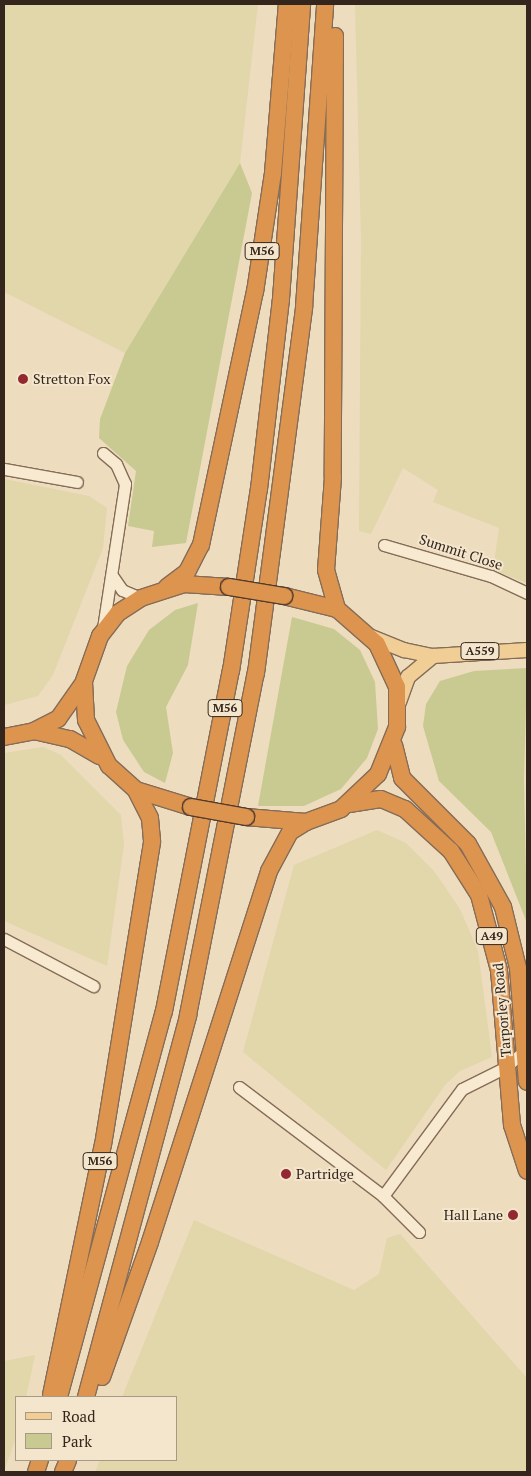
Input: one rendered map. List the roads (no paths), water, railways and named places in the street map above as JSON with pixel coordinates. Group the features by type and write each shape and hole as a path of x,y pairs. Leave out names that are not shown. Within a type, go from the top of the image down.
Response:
{"highway":[{"name":"M56","path":"167,587 192,566 201,545 263,248 287,4"},
{"name":"M56","path":"60,1396 162,1020 223,720 258,498 279,318 302,4"},
{"name":"M56","path":"86,1396 188,1015 256,673 304,307 325,4"},
{"path":"334,4 333,477 327,584 337,609"},
{"path":"4,737 34,731 68,710 84,680 100,636 118,613 141,598 167,587 200,584 284,596 337,609 369,635 388,661 398,703 394,740 378,774 349,804 306,822 290,832 269,871 130,1303 94,1396"},
{"path":"84,680 86,720 100,756"},
{"path":"34,731 70,739 100,756 136,790 191,807 246,818 306,822"},
{"name":"Tarporley Road","path":"394,740 394,759 402,778 468,844 503,907 518,968 527,1082"},
{"name":"M56","path":"50,1396 103,1145 130,988 152,841 146,808 136,790"},
{"name":"Tarporley Road","path":"349,804 381,799 405,808 439,839 471,881 495,944 512,1125 525,1141 527,1171"}],"main road":[{"name":"A559","path":"369,635 404,650 433,656 527,650"},
{"path":"398,703 408,677 433,656"}],"street":[{"path":"100,636 113,577 125,484 121,471 102,453"},
{"path":"4,469 77,482"},
{"name":"Summit Close","path":"384,545 491,576 527,593"},
{"path":"113,577 122,590 141,598"},
{"path":"4,939 93,986"},
{"path":"383,1196 458,1093 478,1077 506,1067 524,1050"},
{"path":"239,1087 383,1196 420,1232"}],"place":[{"name":"Stretton Fox","path":"23,379"},
{"name":"Partridge","path":"286,1174"},
{"name":"Hall Lane","path":"513,1215"}]}
